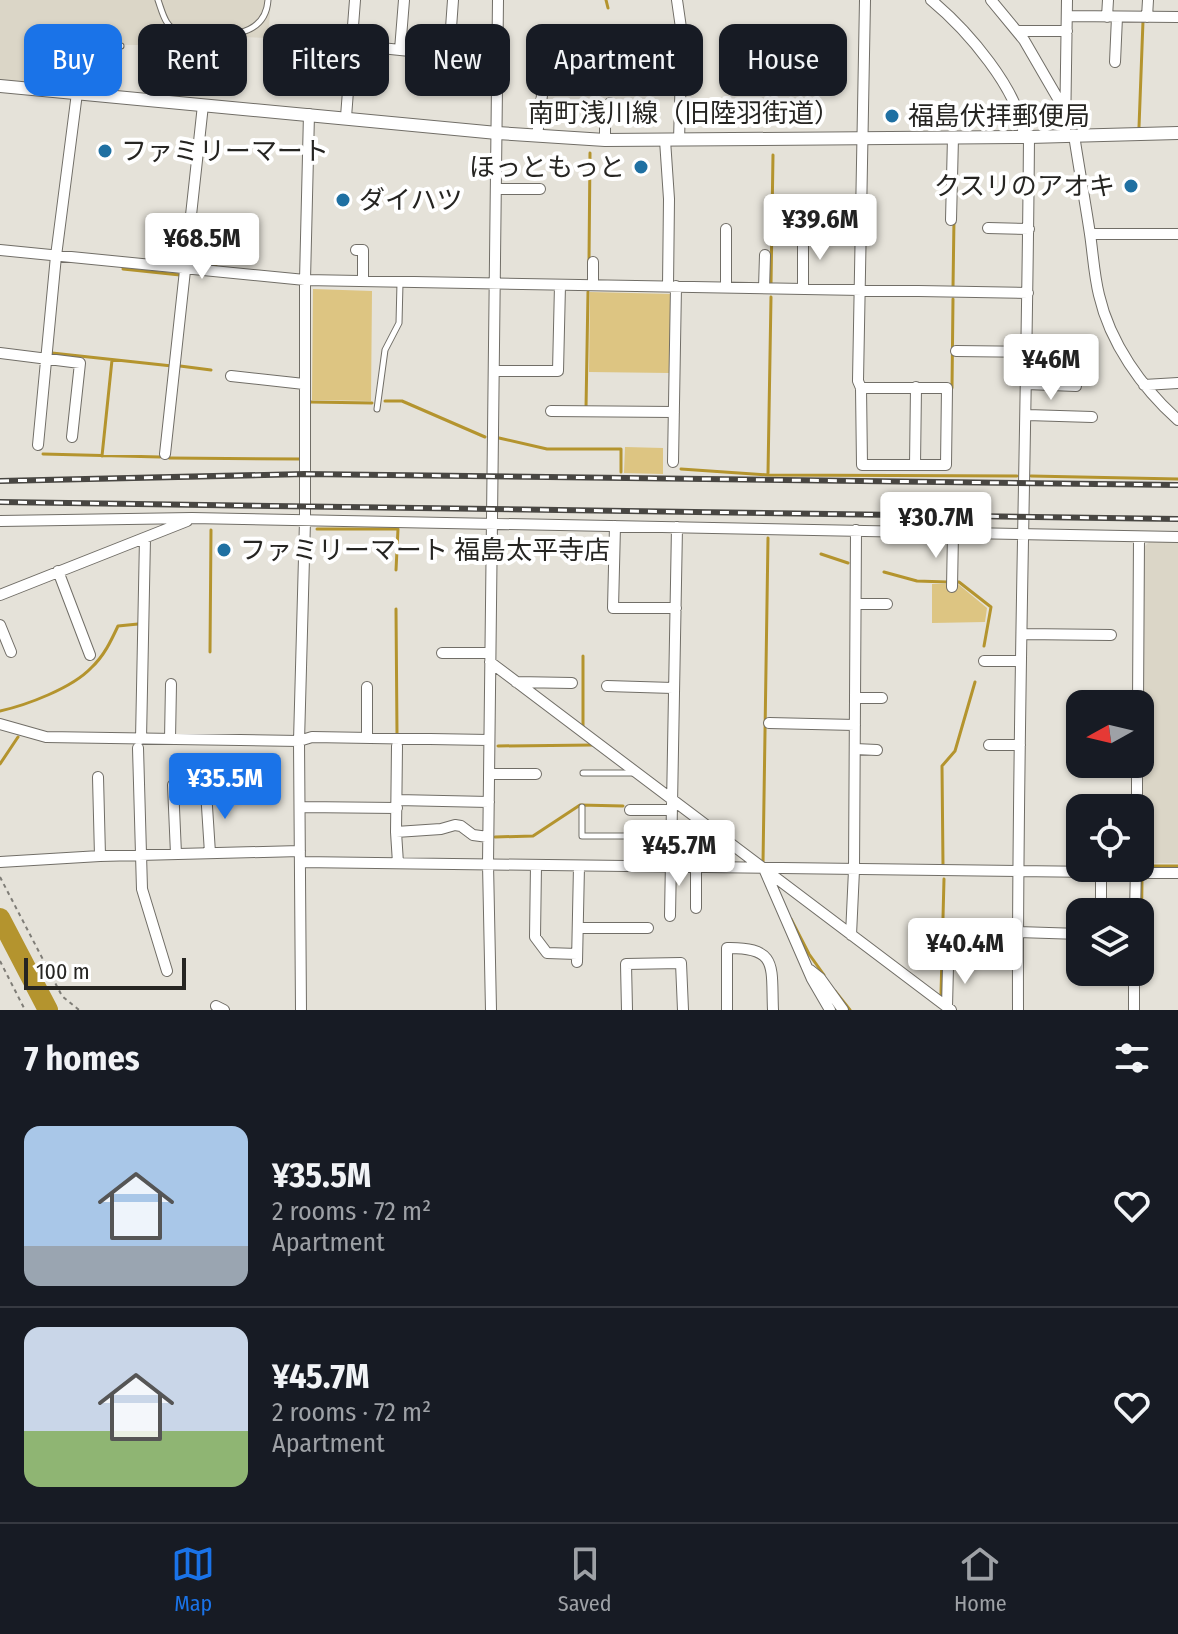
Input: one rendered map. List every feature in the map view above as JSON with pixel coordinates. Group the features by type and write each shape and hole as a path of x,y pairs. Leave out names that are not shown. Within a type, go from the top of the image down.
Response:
{"street":[{"path":"353,24 355,0"},
{"path":"400,50 404,0"},
{"path":"451,24 453,0"},
{"path":"498,0 498,24"},
{"path":"673,462 669,199 682,35 677,0"},
{"path":"861,388 947,388 946,465 862,465 861,388 858,381 865,0"},
{"path":"931,0 968,36 1002,84 1016,105 1027,137 1028,352 1017,872 1018,1010"},
{"path":"991,0 1017,31 1064,109"},
{"path":"1067,0 1064,109 1101,305 1119,346 1144,385 1178,420"},
{"path":"1108,0 1115,62"},
{"path":"1147,17 1148,0"},
{"path":"1067,16 1178,17"},
{"path":"1017,31 1067,31"},
{"path":"389,49 405,51"},
{"name":"南町浅川線（旧陸羽街道）","path":"0,86 24,88"},
{"path":"38,445 56,256 79,96"},
{"name":"南町浅川線（旧陸羽街道）","path":"110,96 497,133 605,140 1178,133"},
{"path":"346,117 348,96"},
{"path":"491,1010 488,837 497,96"},
{"path":"537,136 542,96"},
{"path":"605,140 605,111 610,103"},
{"path":"165,454 203,105"},
{"path":"301,1010 299,741 305,521 309,114"},
{"path":"951,220 953,137"},
{"path":"497,189 540,189"},
{"path":"988,228 1029,229"},
{"path":"726,229 726,287"},
{"path":"1090,234 1178,234"},
{"path":"803,236 803,288"},
{"path":"0,250 305,280 1028,293"},
{"path":"356,250 363,250 363,281"},
{"path":"764,288 765,255"},
{"path":"593,262 593,285"},
{"path":"494,371 558,371 560,285"},
{"path":"956,351 1028,352"},
{"path":"0,353 80,363 72,437"},
{"path":"231,376 304,384"},
{"path":"1144,385 1178,383"},
{"path":"1027,384 1076,386"},
{"path":"915,465 916,387"},
{"path":"551,411 674,412"},
{"path":"1027,415 1092,417"},
{"path":"0,595 192,518"},
{"path":"0,521 192,518 1178,537"},
{"path":"615,526 613,608 676,608"},
{"path":"670,916 677,527"},
{"path":"851,935 856,530"},
{"path":"952,587 953,533"},
{"path":"1138,690 1139,537"},
{"path":"145,538 140,744 142,889 167,971"},
{"path":"58,571 90,655"},
{"path":"856,604 887,604"},
{"path":"0,625 11,652"},
{"path":"1022,634 1111,635"},
{"path":"442,653 490,658 516,682 636,773 670,804 764,869 949,1009"},
{"path":"984,661 1021,661"},
{"path":"516,682 572,683"},
{"path":"170,739 171,684"},
{"path":"607,686 673,688"},
{"path":"367,687 367,738"},
{"path":"855,698 882,698"},
{"path":"769,723 855,725"},
{"path":"0,724 46,737 140,744 170,739 299,741 312,737 489,740"},
{"path":"989,745 1020,745"},
{"path":"397,746 398,863"},
{"path":"855,749 877,750"},
{"path":"489,774 536,774"},
{"path":"98,777 100,856"},
{"path":"173,785 176,854"},
{"path":"206,791 210,853"},
{"path":"301,807 489,802"},
{"path":"630,810 670,804"},
{"path":"396,832 455,825 473,835 488,837"},
{"path":"0,862 210,853 398,863 1066,872"},
{"path":"536,865 535,937 547,953 577,958 579,866"},
{"path":"696,868 696,908"},
{"path":"764,869 812,979 830,1010"},
{"path":"1154,871 1178,873"},
{"path":"578,928 648,928"},
{"path":"988,929 1066,933"},
{"path":"727,1010 727,948 751,947 767,957 771,965 773,1010"},
{"path":"627,1010 626,964 653,963 681,963 683,1010"},
{"path":"948,966 949,1009"},
{"path":"810,970 830,985 843,1010"},
{"path":"1134,986 1134,1010"}],"lane":[{"path":"158,0 166,23 173,31 223,35 237,35 255,26 267,11 268,0"},
{"path":"377,409 385,350 399,323 400,282"},
{"path":"583,773 636,773"},
{"path":"582,807 582,836 642,836 641,867"}],"path":[{"path":"0,877 62,996 79,1010"},
{"path":"0,961 25,1010"}],"shaded area":[{"path":"0,0 271,0 269,24 263,24 263,38 247,37 247,24 138,24 138,45 122,45 122,24 24,24 24,82 0,80"},
{"path":"313,289 372,291 371,401 312,400"},
{"path":"590,292 672,294 670,373 589,372"},
{"path":"625,447 663,448 663,474 624,473"},
{"path":"1150,541 1178,541 1178,863 1154,863 1154,794 1141,794 1141,778 1154,778 1154,690 1142,690 1143,548"},
{"path":"932,584 958,584 987,608 985,622 932,623"}],"waterway":[{"path":"606,0 608,8"},
{"path":"1139,127 1143,21"},
{"path":"589,261 590,153"},
{"path":"771,284 773,155"},
{"path":"953,288 954,219"},
{"path":"192,264 216,266"},
{"path":"123,269 180,275"},
{"path":"586,408 588,292"},
{"path":"768,473 771,297"},
{"path":"952,388 953,299"},
{"path":"52,353 172,366"},
{"path":"102,456 112,360"},
{"path":"180,366 211,370"},
{"path":"385,401 402,401 485,437"},
{"path":"310,402 372,403"},
{"path":"499,438 547,449 621,449 621,472"},
{"path":"43,454 160,457"},
{"path":"169,458 301,459"},
{"path":"681,469 768,475 1017,476"},
{"path":"1031,476 1178,479"},
{"path":"317,529 398,529 396,570"},
{"path":"210,652 211,530"},
{"path":"763,863 768,538"},
{"path":"821,554 848,563"},
{"path":"884,572 917,581 947,582"},
{"path":"955,582 991,607 984,646"},
{"path":"396,609 397,734"},
{"path":"0,711 36,700 73,682 100,658 118,626 138,624"},
{"path":"583,656 583,727"},
{"path":"943,865 942,766 955,751 975,682"},
{"path":"0,764 18,737"},
{"path":"498,746 593,745"},
{"path":"495,837 533,836 580,805 623,806"},
{"path":"1154,866 1178,866"},
{"path":"941,994 944,879"},
{"path":"1142,882 1142,898"},
{"path":"0,918 48,1010"},
{"path":"791,919 824,975"},
{"path":"835,991 850,1010"}],"railway":[{"path":"0,481 305,474 1178,485"},
{"path":"0,502 1178,519"}],"place":[{"name":"福島伏拝郵便局","path":"892,116"},
{"name":"ファミリーマート","path":"105,151"},
{"name":"ほっともっと","path":"641,167"},
{"name":"クスリのアオキ","path":"1131,186"},
{"name":"ダイハツ","path":"343,200"},
{"name":"ファミリーマート 福島太平寺店","path":"224,550"}]}
